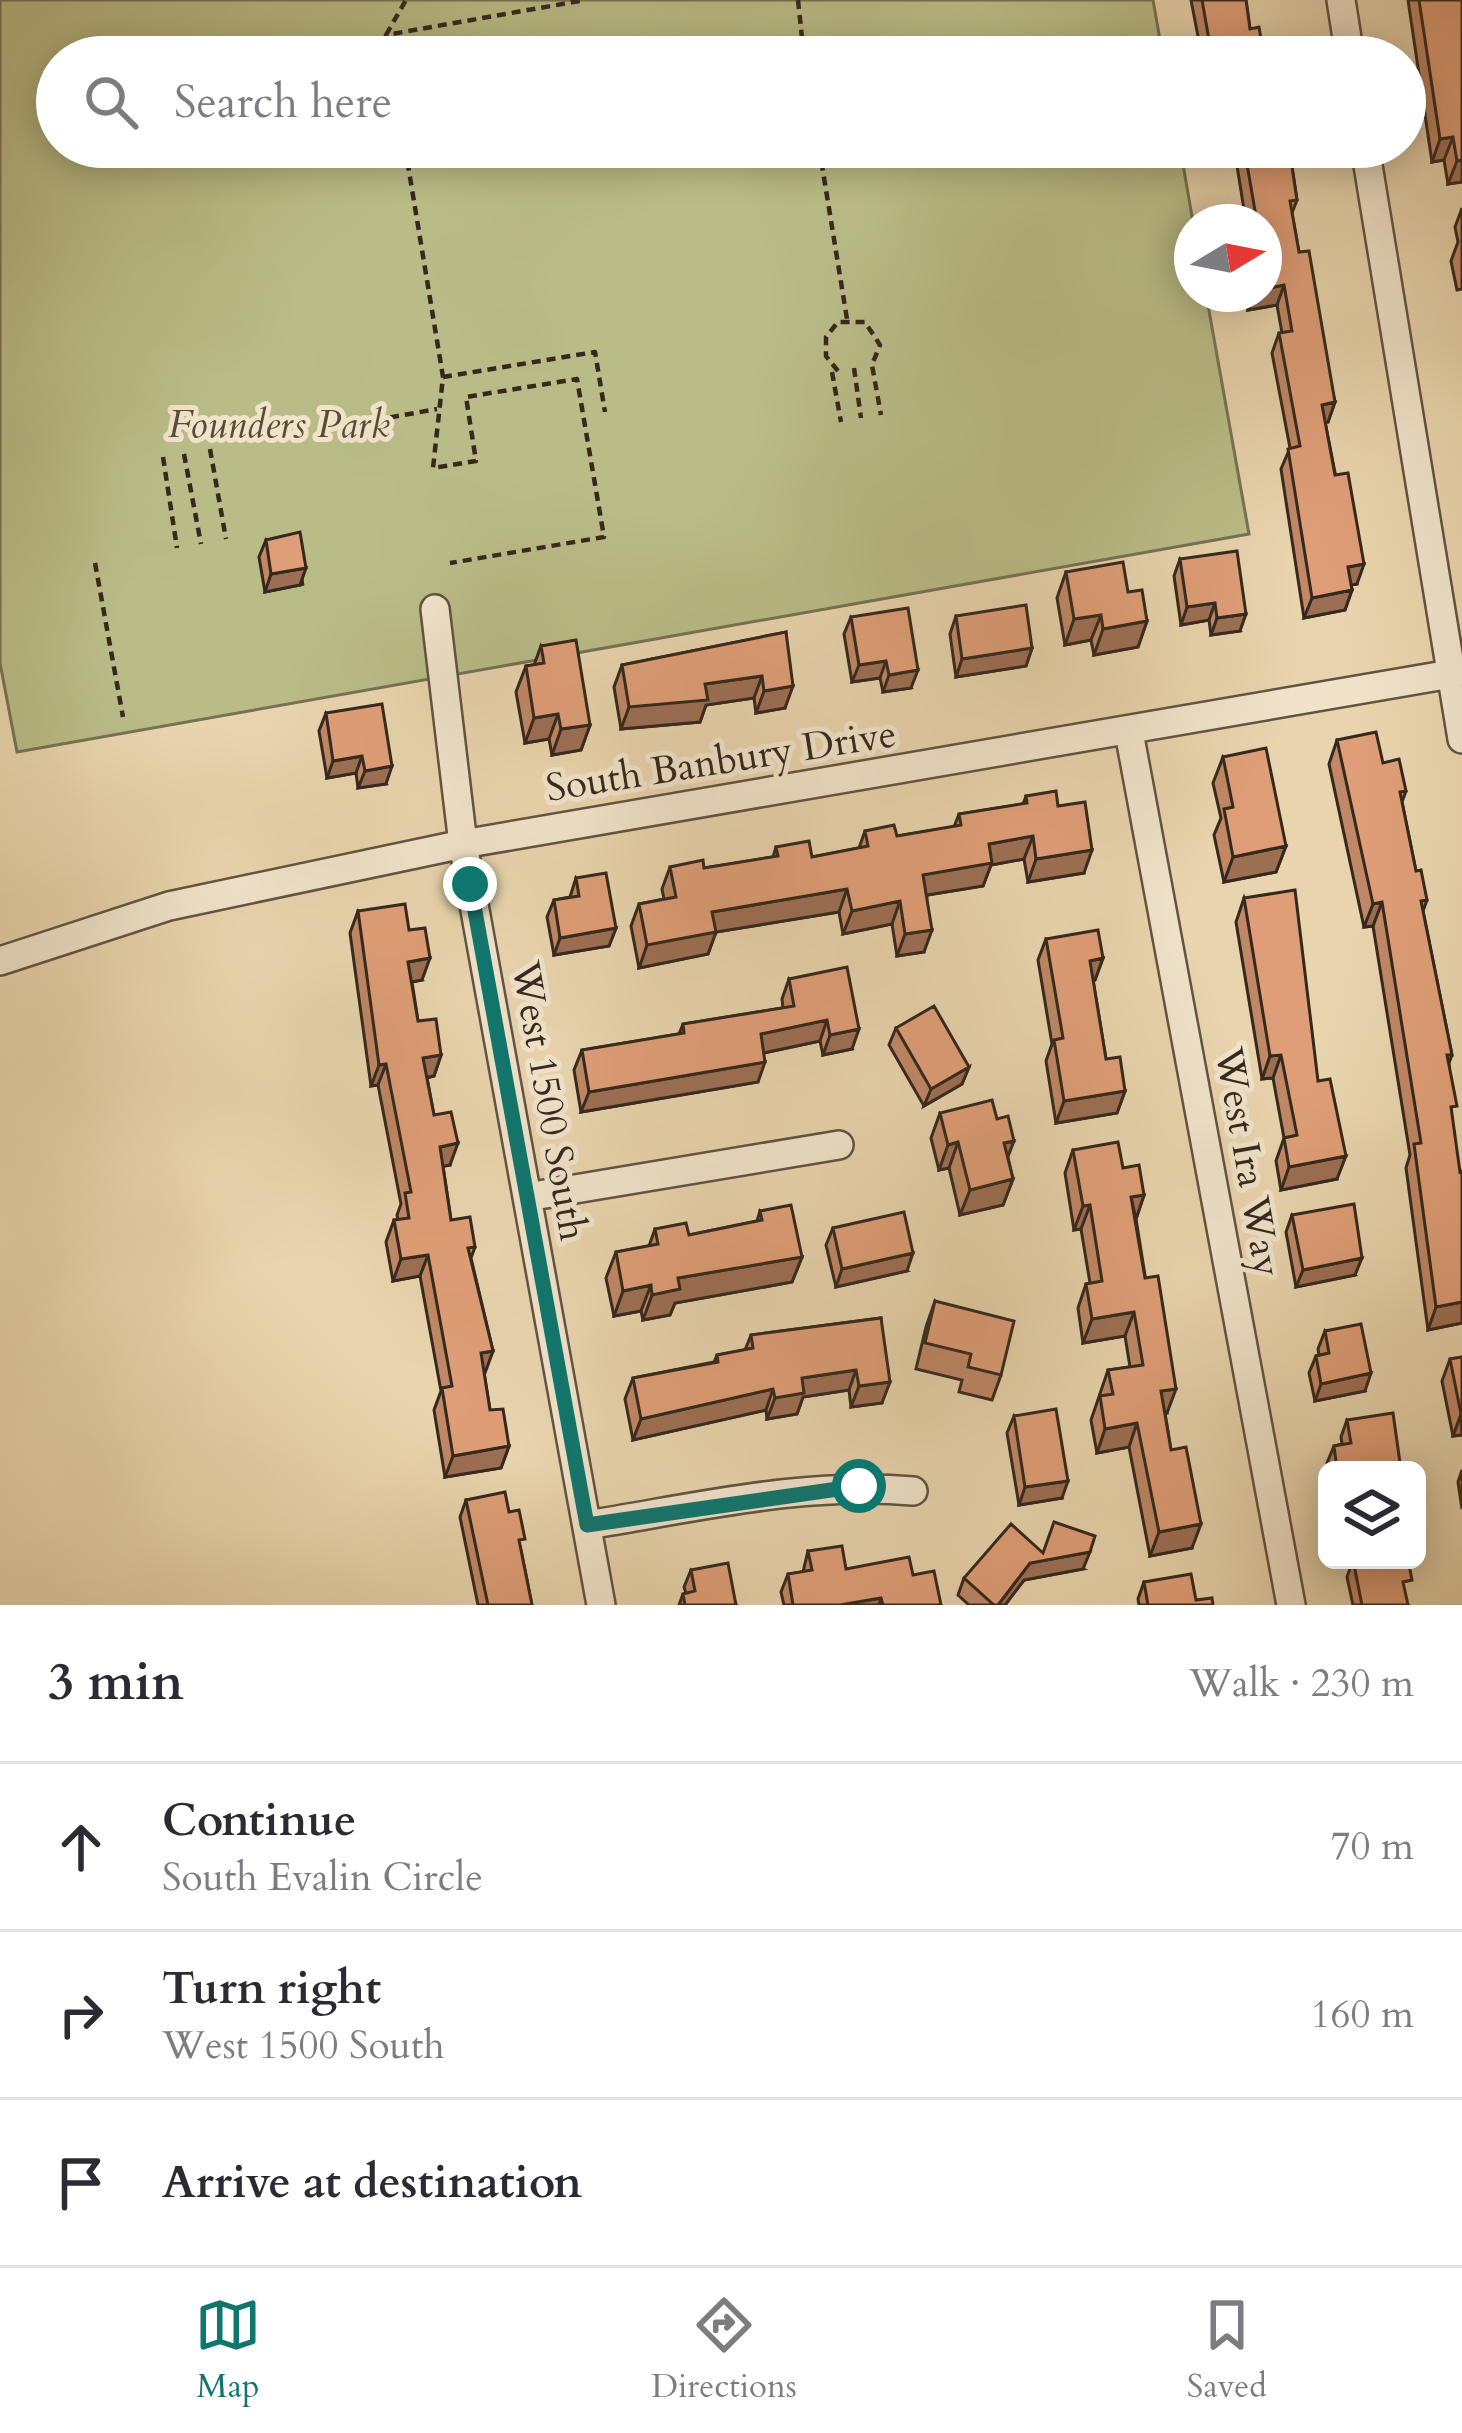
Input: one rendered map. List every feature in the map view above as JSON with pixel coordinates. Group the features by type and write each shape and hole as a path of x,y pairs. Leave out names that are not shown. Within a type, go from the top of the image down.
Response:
{"street":[{"path":"1341,0 1347,36"},
{"path":"1369,168 1456,673 1462,739"},
{"name":"West 1500 South","path":"435,609 463,844 601,1605"},
{"name":"South Banbury Drive","path":"0,961 169,906 463,844 1456,673"},
{"name":"West Ira Way","path":"1129,732 1291,1605"},
{"path":"526,1197 838,1145"},
{"path":"587,1525 793,1492 859,1486 913,1491"}],"path":[{"path":"386,34 406,0"},
{"path":"386,34 585,0"},
{"path":"794,2 800,36"},
{"path":"408,168 443,377 433,468 476,460 466,397 577,379 604,537 450,563"},
{"path":"822,168 847,319"},
{"path":"841,422 826,337 847,319"},
{"path":"847,319 865,322 878,336 872,365 881,415"},
{"path":"443,377 595,352 605,412"},
{"path":"854,368 862,418"},
{"path":"331,428 440,409"},
{"path":"210,449 226,539"},
{"path":"184,454 201,544"},
{"path":"163,457 177,548"},
{"path":"95,562 123,717"},
{"path":"300,567 303,592"}],"green space":[{"name":"Founders Park","path":"0,0 1153,0 1159,36 36,36 36,168 1184,168 1190,204 1174,204 1174,312 1209,312 1249,534 17,752 0,663"}],"building":[{"path":"1202,0 1246,0 1250,29 1259,27 1261,36 1208,36"},
{"path":"1419,0 1462,0 1462,160 1457,161 1453,137 1440,139"},
{"path":"1248,168 1292,168 1297,200 1290,201 1299,252 1309,251 1335,402 1322,405 1335,475 1348,473 1364,564 1348,567 1352,590 1312,598 1288,449 1300,446 1279,333 1292,331 1284,285 1282,204 1254,204"},
{"path":"300,532 306,568 271,574 266,540"},
{"path":"1237,551 1246,614 1217,618 1215,603 1187,607 1180,559"},
{"path":"1123,562 1128,592 1142,590 1147,621 1103,629 1101,615 1074,619 1066,572"},
{"path":"1026,605 1032,648 962,659 956,616"},
{"path":"908,608 918,670 889,675 886,661 859,665 851,617"},
{"path":"786,632 793,686 764,691 762,676 705,684 708,700 629,707 622,665"},
{"path":"576,640 590,725 561,729 558,714 534,718 526,666 544,663 541,646"},
{"path":"382,704 392,766 365,771 362,756 333,761 326,713"},
{"path":"1376,732 1383,763 1399,759 1406,791 1400,792 1416,871 1421,870 1427,900 1421,901 1452,1055 1447,1055 1457,1106 1451,1107 1462,1171 1462,1302 1436,1307 1414,1144 1421,1143 1382,902 1373,904 1337,740"},
{"path":"1266,748 1286,846 1233,857 1224,809 1233,807 1223,757"},
{"path":"1056,791 1058,806 1085,802 1092,850 1036,859 1033,836 989,844 992,863 923,875 932,930 905,934 900,901 852,911 847,889 712,912 716,932 647,945 639,904 676,897 670,867 703,860 704,868 778,856 776,847 809,841 812,857 868,846 865,831 894,825 897,836 961,825 959,814 1027,803 1026,796"},
{"path":"606,873 616,928 560,938 554,900 579,896 576,878"},
{"path":"1295,890 1318,1081 1330,1079 1346,1156 1289,1167 1284,1138 1297,1135 1281,1055 1270,1056 1244,898"},
{"path":"405,904 409,930 425,928 430,958 408,962 418,1021 436,1019 441,1055 423,1058 434,1115 451,1112 458,1143 440,1147 451,1220 470,1217 475,1247 468,1248 493,1351 481,1353 490,1410 503,1409 509,1446 453,1456 442,1388 452,1386 428,1255 401,1259 394,1220 409,1218 405,1193 411,1192 386,1064 379,1065 358,911"},
{"path":"1098,930 1103,958 1090,961 1106,1059 1120,1057 1125,1091 1064,1101 1054,1040 1063,1038 1046,939"},
{"path":"847,967 859,1029 830,1035 827,1020 761,1034 765,1062 589,1092 582,1050 684,1033 683,1024 794,1006 789,979"},
{"path":"934,1006 969,1067 931,1089 896,1028"},
{"path":"992,1100 997,1119 1008,1116 1014,1141 1004,1143 1013,1179 970,1190 958,1142 948,1145 940,1113"},
{"path":"1118,1142 1123,1168 1139,1165 1144,1195 1131,1197 1145,1278 1158,1276 1176,1389 1161,1391 1171,1450 1186,1447 1201,1524 1159,1532 1137,1423 1105,1429 1100,1396 1113,1394 1108,1370 1143,1365 1134,1312 1092,1319 1086,1284 1102,1281 1090,1205 1083,1206 1073,1150"},
{"path":"1354,1204 1362,1258 1303,1270 1292,1215"},
{"path":"791,1205 802,1257 678,1278 680,1289 652,1295 651,1285 623,1291 616,1252 658,1244 655,1229 686,1223 689,1235 762,1220 760,1211"},
{"path":"904,1212 913,1253 842,1269 833,1228"},
{"path":"935,1301 1014,1321 1001,1375 968,1367 971,1354 925,1343"},
{"path":"881,1318 890,1382 859,1386 856,1370 802,1378 804,1393 775,1398 773,1389 641,1419 633,1378 718,1362 717,1355 753,1348 751,1335"},
{"path":"1361,1324 1371,1373 1321,1384 1316,1356 1329,1353 1325,1331"},
{"path":"1462,1357 1462,1414 1461,1414 1450,1359"},
{"path":"1056,1409 1068,1481 1025,1487 1014,1416"},
{"path":"1393,1413 1400,1461 1336,1461 1334,1446 1351,1443 1347,1420"},
{"path":"505,1492 509,1512 519,1510 525,1539 519,1540 532,1605 488,1605 466,1500"},
{"path":"1054,1522 1095,1536 1090,1552 1030,1563 998,1605 964,1578 1011,1524 1043,1553"},
{"path":"842,1546 846,1569 909,1557 913,1575 934,1571 941,1605 883,1605 881,1598 840,1605 793,1605 788,1574 812,1570 808,1551"},
{"path":"728,1563 736,1605 685,1605 683,1594 695,1591 691,1570"},
{"path":"1355,1569 1410,1569 1412,1580 1403,1582 1408,1605 1362,1605"},
{"path":"1191,1574 1196,1600 1212,1598 1213,1605 1148,1605 1144,1582"}],"route":[{"path":"470,884 587,1525 859,1486"}]}
